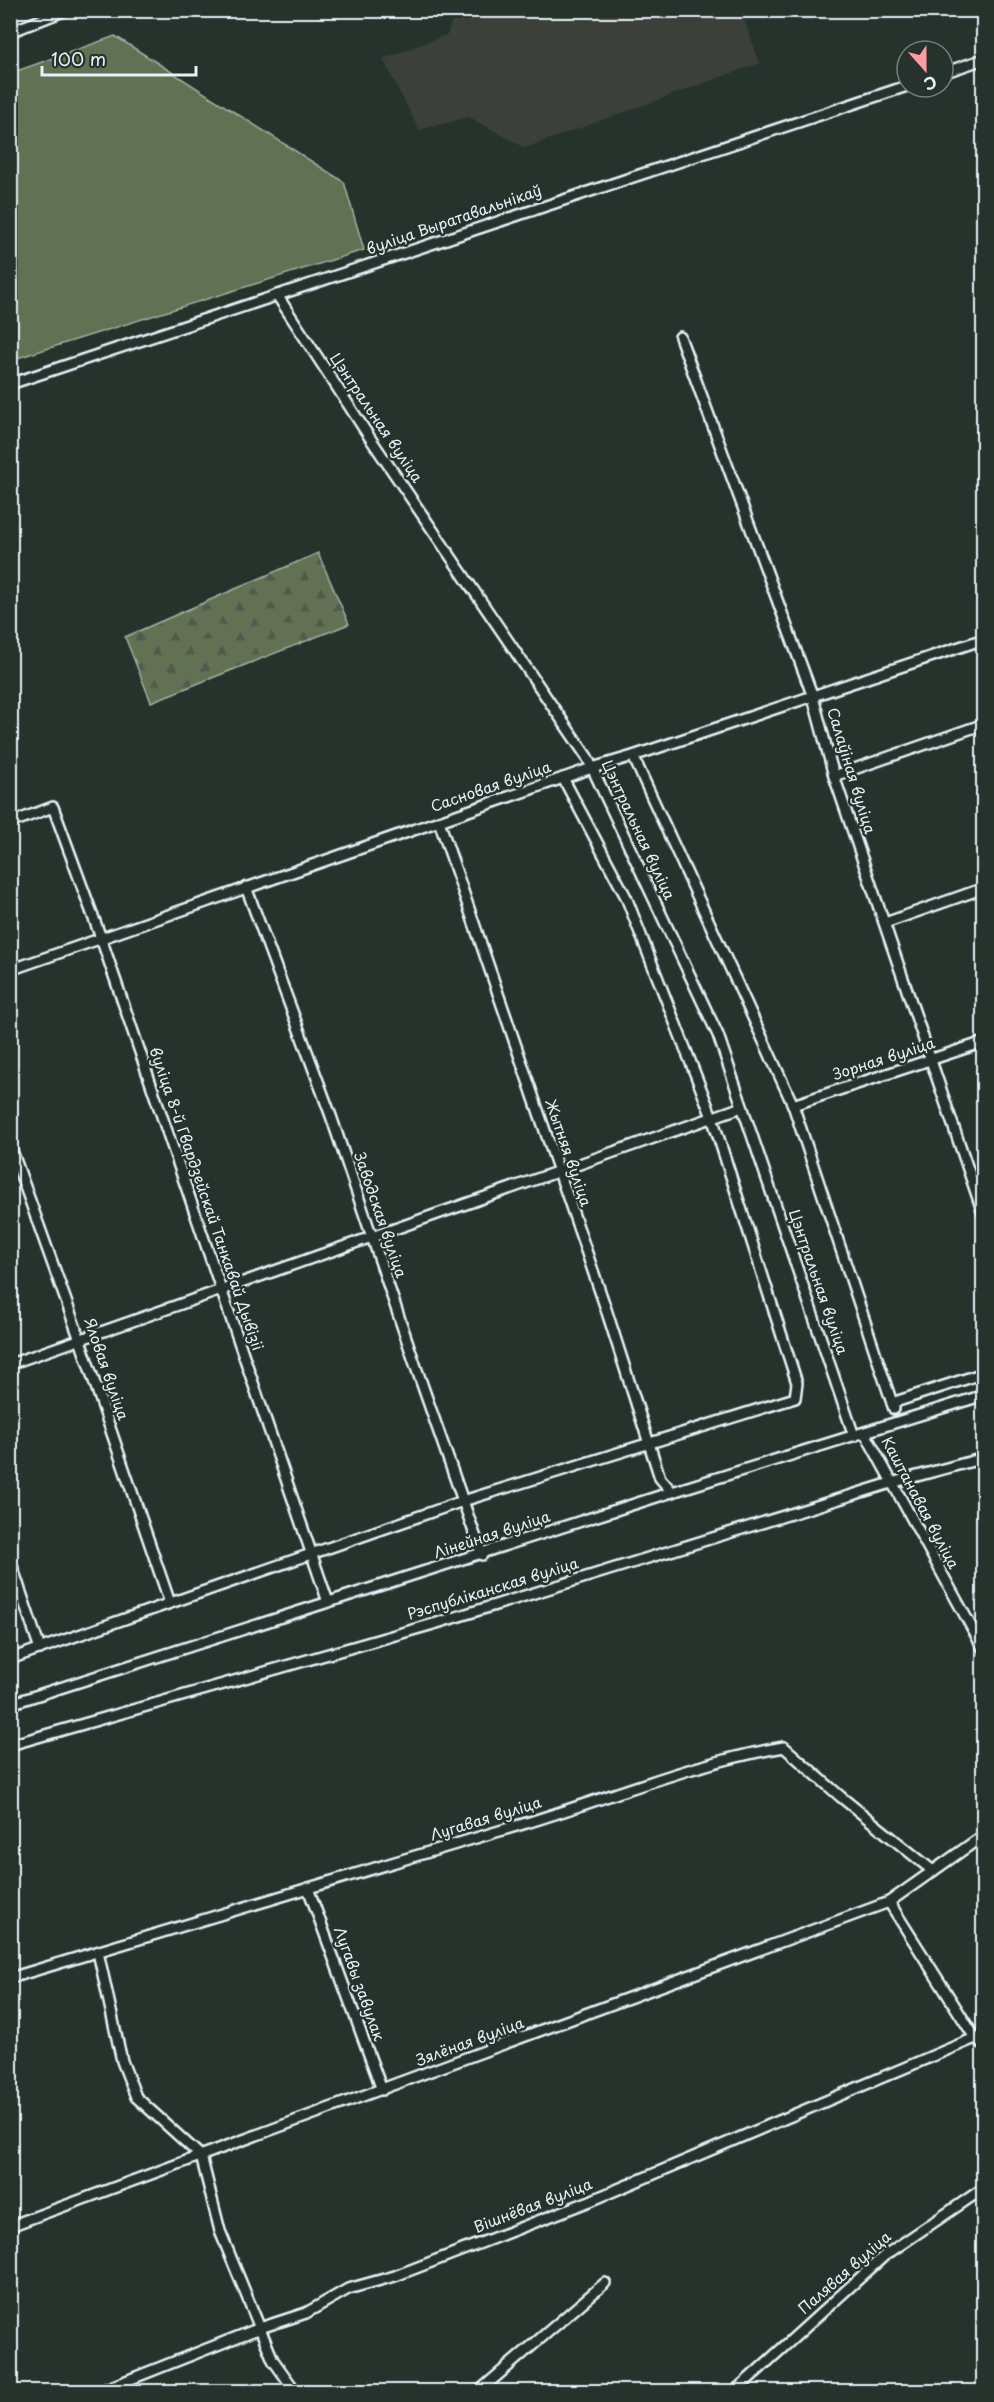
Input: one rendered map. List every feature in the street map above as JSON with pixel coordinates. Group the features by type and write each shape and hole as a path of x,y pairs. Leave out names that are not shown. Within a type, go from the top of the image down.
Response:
{"street":[{"path":"10,32 66,10"},
{"path":"955,69 984,59"},
{"name":"вуліца Выратавальнікаў","path":"10,384 895,90"},
{"name":"Цэнтральная вуліца","path":"277,295 370,438 587,757 718,1035 854,1436"},
{"name":"Салаўіная вуліца","path":"680,337 813,697 834,776 983,1210"},
{"name":"Сасновая вуліца","path":"10,970 592,768 984,639"},
{"path":"834,776 984,724"},
{"name":"Цэнтральная вуліца","path":"633,756 793,1105 893,1406 984,1373"},
{"path":"10,1659 463,1501 795,1398 797,1383 712,1117 626,897 563,778"},
{"name":"вуліца 8-й Гвардзейскай Танкавай Дывізіі","path":"10,823 53,807 101,938 328,1602"},
{"name":"Жытняя вуліца","path":"439,821 605,1306 660,1478 672,1492"},
{"name":"Заводская вуліца","path":"246,887 331,1116 482,1555"},
{"path":"885,923 984,888"},
{"name":"Зорная вуліца","path":"793,1105 984,1042"},
{"path":"10,1364 742,1107"},
{"name":"Яловая вуліца","path":"10,1145 80,1340 170,1604"},
{"name":"Лінейная вуліца","path":"10,1704 482,1555 672,1492 984,1395"},
{"name":"Каштанавая вуліца","path":"865,1433 984,1650"},
{"name":"Рэспубліканская вуліца","path":"10,1746 437,1623 891,1483 984,1458"},
{"path":"10,1560 40,1649"},
{"name":"Лугавая вуліца","path":"10,1978 599,1801 704,1766 750,1753 784,1747 841,1797 933,1871"},
{"name":"Зялёная вуліца","path":"10,2226 889,1902 984,1835"},
{"name":"Лугавы завулак","path":"308,1888 382,2090"},
{"path":"889,1902 975,2038 984,2045"},
{"path":"98,1952 122,2061 136,2097 201,2156 220,2231 273,2360 296,2391"},
{"name":"Вішнёвая вуліца","path":"98,2391 260,2328 306,2313 348,2289 395,2276 590,2201 975,2038"},
{"name":"Палявая вуліца","path":"734,2391 884,2256 984,2188"},
{"path":"478,2391 605,2283"}],"shaded area":[{"path":"454,11 741,11 760,63 525,148 469,117 419,130 383,59 448,34"}],"green space":[{"path":"115,36 344,182 364,250 11,360 11,73"},
{"path":"318,553 349,624 151,702 125,637"}]}
